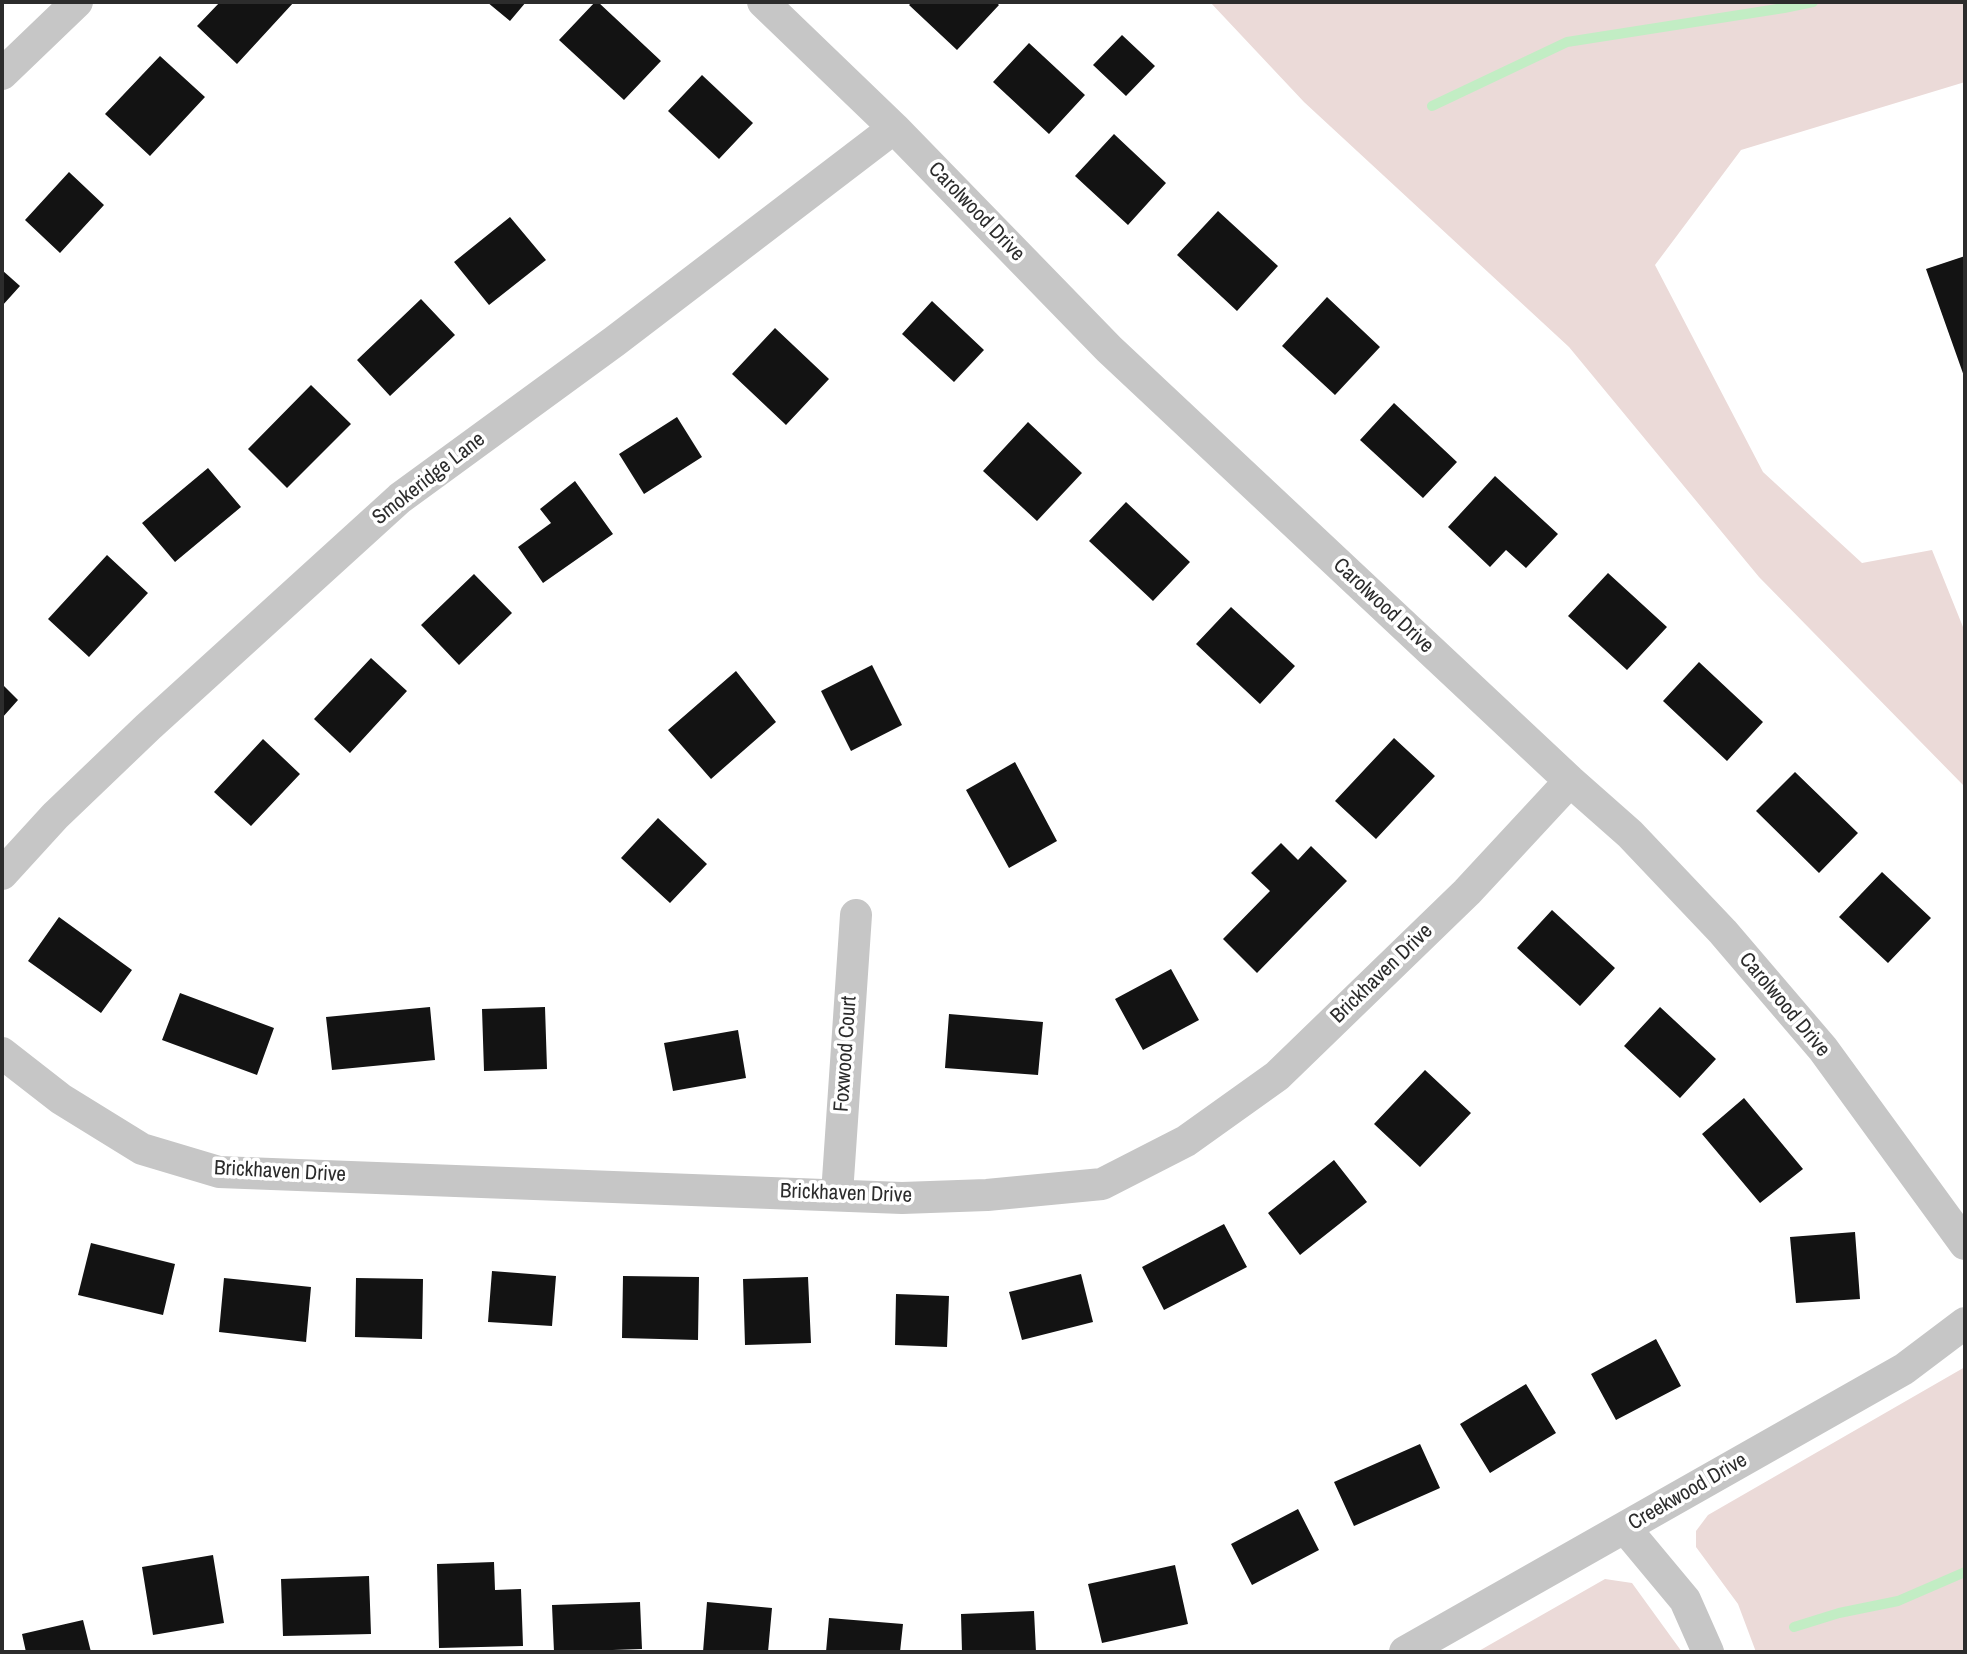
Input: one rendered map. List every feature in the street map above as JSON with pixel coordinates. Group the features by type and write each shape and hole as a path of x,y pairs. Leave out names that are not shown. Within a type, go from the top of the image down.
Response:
{"street":[{"path":"2,74 77,2"},
{"name":"Carolwood Drive","path":"762,2 894,128 1109,349 1630,834 1723,932 1823,1049 1965,1244"},
{"name":"Smokeridge Lane","path":"2,874 55,816 148,727 400,498 615,341 894,128"},
{"name":"Brickhaven Drive","path":"2,1053 61,1099 142,1149 219,1172 902,1198 987,1195 1102,1184 1186,1141 1277,1076 1466,892 1570,781"},
{"name":"Foxwood Court","path":"836,1194 856,915"},
{"name":"Creekwood Drive","path":"1405,1652 1904,1369 1965,1323"},
{"path":"1625,1528 1685,1600 1708,1652"}],"shaded area":[{"path":"1210,2 1965,2 1965,82 1741,150 1655,265 1763,472 1862,563 1932,550 1965,632 1965,787 1759,577 1569,347 1304,102"},
{"path":"1965,1367 1965,1652 1756,1652 1738,1604 1696,1547 1696,1531 1708,1515"},
{"path":"1605,1579 1632,1583 1682,1652 1477,1652"}],"building":[{"path":"220,2 294,2 237,64 197,26"},
{"path":"487,2 526,2 510,21"},
{"path":"595,2 661,61 624,100 559,40"},
{"path":"912,2 996,2 999,5 957,50 909,5"},
{"path":"1122,35 1155,66 1126,96 1093,65"},
{"path":"1029,43 1085,95 1049,134 993,82"},
{"path":"160,56 205,97 150,156 105,114"},
{"path":"702,75 753,123 719,159 668,111"},
{"path":"1114,134 1166,183 1128,225 1075,176"},
{"path":"69,172 104,205 60,253 25,220"},
{"path":"1218,211 1278,266 1237,311 1177,255"},
{"path":"510,217 546,260 489,305 454,262"},
{"path":"1965,256 1965,379 1926,269"},
{"path":"2,270 20,286 2,306"},
{"path":"1327,297 1380,347 1335,395 1282,346"},
{"path":"421,299 455,335 390,396 357,360"},
{"path":"932,301 984,350 954,382 902,334"},
{"path":"775,328 829,379 786,425 732,374"},
{"path":"311,385 351,424 287,488 248,449"},
{"path":"1394,403 1457,462 1423,498 1360,440"},
{"path":"677,417 702,457 644,494 619,454"},
{"path":"1028,422 1082,473 1037,521 983,471"},
{"path":"208,468 241,507 175,562 142,523"},
{"path":"1495,476 1558,534 1526,568 1506,550 1490,567 1448,527"},
{"path":"575,481 613,534 543,583 518,547 551,523 540,509"},
{"path":"1126,502 1190,562 1153,601 1089,541"},
{"path":"107,555 148,593 89,657 48,619"},
{"path":"1608,573 1667,627 1627,670 1568,616"},
{"path":"474,574 512,613 459,665 421,625"},
{"path":"1231,607 1295,666 1260,704 1196,644"},
{"path":"371,658 407,691 350,753 314,719"},
{"path":"1699,662 1763,722 1727,761 1663,701"},
{"path":"872,665 902,725 851,751 821,691"},
{"path":"736,671 776,722 711,779 668,730"},
{"path":"2,684 18,700 2,718"},
{"path":"1394,738 1435,776 1376,839 1335,801"},
{"path":"263,739 300,774 251,826 214,792"},
{"path":"1015,762 1057,841 1009,868 966,790"},
{"path":"1795,772 1858,833 1819,873 1756,811"},
{"path":"658,818 707,864 670,903 621,858"},
{"path":"1281,843 1298,860 1311,846 1347,881 1257,973 1223,939 1270,891 1251,873"},
{"path":"1882,872 1931,918 1888,963 1839,917"},
{"path":"1552,910 1615,968 1580,1006 1517,948"},
{"path":"59,917 132,970 101,1013 28,961"},
{"path":"1171,969 1199,1020 1143,1050 1115,999"},
{"path":"180,993 274,1028 257,1075 162,1040"},
{"path":"430,1007 435,1060 332,1070 326,1017"},
{"path":"545,1007 547,1069 484,1071 482,1009"},
{"path":"1660,1007 1716,1059 1680,1098 1624,1046"},
{"path":"949,1014 1043,1022 1038,1075 945,1068"},
{"path":"738,1030 746,1078 673,1091 664,1043"},
{"path":"1425,1070 1471,1113 1420,1167 1374,1124"},
{"path":"1744,1098 1803,1169 1760,1203 1702,1134"},
{"path":"1334,1160 1367,1202 1300,1255 1268,1213"},
{"path":"1224,1224 1247,1267 1164,1310 1142,1267"},
{"path":"1855,1232 1860,1299 1796,1303 1790,1237"},
{"path":"91,1243 175,1264 163,1315 78,1295"},
{"path":"492,1271 556,1276 552,1326 488,1322"},
{"path":"1081,1274 1093,1322 1022,1340 1009,1292"},
{"path":"623,1276 699,1277 698,1340 622,1338"},
{"path":"808,1277 811,1343 745,1345 743,1279"},
{"path":"224,1278 311,1287 306,1342 219,1332"},
{"path":"356,1278 423,1279 422,1339 355,1337"},
{"path":"896,1294 949,1296 947,1347 895,1345"},
{"path":"1656,1339 1681,1386 1616,1420 1591,1374"},
{"path":"1526,1384 1556,1433 1490,1473 1460,1424"},
{"path":"1420,1444 1440,1488 1354,1526 1334,1482"},
{"path":"1298,1509 1319,1550 1252,1585 1231,1544"},
{"path":"213,1555 224,1623 153,1635 142,1567"},
{"path":"494,1562 495,1590 521,1589 523,1646 439,1648 437,1564"},
{"path":"1175,1565 1188,1624 1102,1643 1088,1584"},
{"path":"369,1576 371,1634 283,1636 281,1579"},
{"path":"640,1602 642,1649 554,1652 552,1605"},
{"path":"707,1602 772,1608 768,1652 703,1652"},
{"path":"1034,1611 1036,1652 962,1652 961,1614"},
{"path":"829,1618 903,1624 900,1652 826,1652"},
{"path":"83,1620 91,1652 26,1652 22,1634"}],"waterway":[{"path":"1432,106 1567,42 1813,2"},
{"path":"1794,1627 1839,1613 1898,1601 1965,1572"}]}
